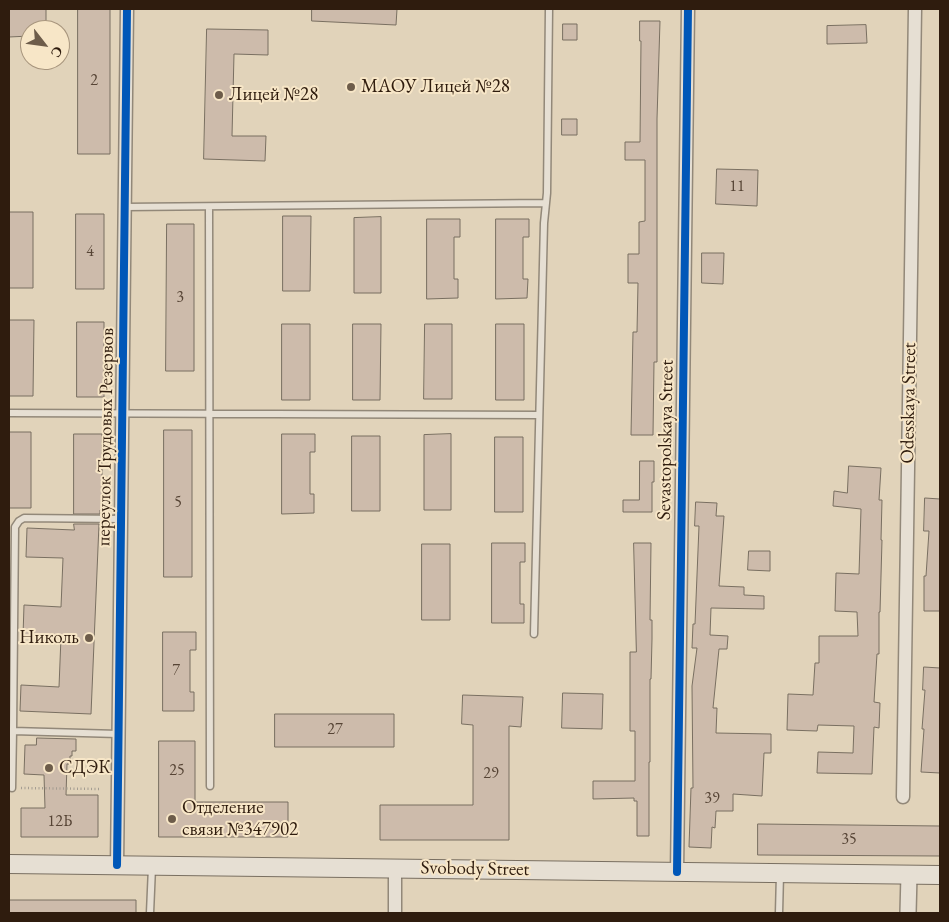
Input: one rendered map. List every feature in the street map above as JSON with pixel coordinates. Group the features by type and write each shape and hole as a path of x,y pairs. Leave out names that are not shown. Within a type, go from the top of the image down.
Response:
{"main road":[{"name":"Svobody Street","path":"9,864 940,875"}],"street":[{"name":"переулок Трудовых Резервов","path":"117,865 127,9"},
{"name":"Sevastopolskaya Street","path":"677,872 688,9"},
{"name":"Odesskaya Street","path":"903,797 915,9"},
{"path":"395,868 395,913"},
{"path":"908,913 909,875"}],"lane":[{"path":"534,634 546,203 549,9"},
{"path":"125,207 546,203"},
{"path":"209,207 210,786"},
{"path":"9,413 540,415"},
{"path":"12,788 15,527 18,520 24,518 121,519"},
{"path":"13,731 118,734"},
{"path":"150,913 152,865"},
{"path":"779,913 780,873"}],"path":[{"path":"12,788 101,789"}],"building":[{"path":"9,9 46,9 46,20 20,20 20,36 9,37"},
{"path":"78,9 110,9 110,154 78,154"},
{"path":"312,9 397,9 396,25 312,21"},
{"path":"640,21 660,21 657,119 657,362 654,362 653,435 631,435 633,332 637,332 638,283 628,283 628,254 639,254 639,222 645,221 645,160 625,160 625,142 640,142"},
{"path":"563,24 577,24 577,40 563,40"},
{"path":"866,25 867,43 827,44 827,26"},
{"name":"Лицей №28","path":"207,29 268,30 268,55 234,54 232,136 266,136 265,161 204,159"},
{"path":"562,119 577,119 577,135 562,135"},
{"path":"717,169 758,170 757,206 716,204"},
{"path":"9,212 33,212 33,288 9,288"},
{"path":"76,214 104,214 104,289 76,289"},
{"path":"283,216 311,216 310,291 283,291"},
{"path":"381,217 381,293 354,293 354,218"},
{"path":"427,219 460,219 460,237 454,237 454,279 458,279 458,298 427,299"},
{"path":"496,219 529,219 529,237 523,237 523,279 528,279 527,298 496,299"},
{"path":"167,224 194,224 194,371 166,371"},
{"path":"702,253 724,253 723,284 702,283"},
{"path":"9,320 34,320 33,396 9,396"},
{"path":"77,322 104,322 104,397 77,397"},
{"path":"282,324 310,324 310,400 282,400"},
{"path":"353,324 381,324 380,400 353,400"},
{"path":"425,324 452,324 452,399 424,399"},
{"path":"496,324 524,324 524,400 496,400"},
{"path":"164,430 192,430 192,577 164,577"},
{"path":"9,432 31,432 31,508 9,508"},
{"path":"74,434 102,434 102,510 100,510 100,514 74,514"},
{"path":"282,434 315,434 315,452 310,452 310,494 314,494 314,513 282,514"},
{"path":"451,434 451,510 424,510 424,435"},
{"path":"352,436 380,436 380,511 352,511"},
{"path":"495,437 523,437 523,512 495,512"},
{"path":"640,461 654,461 652,512 623,512 623,500 639,500"},
{"path":"849,466 881,468 879,500 882,500 882,540 879,654 877,654 874,702 880,703 879,728 874,727 872,774 817,773 818,752 853,753 854,726 818,725 817,731 787,730 788,694 813,695 815,663 819,663 819,636 858,636 857,612 835,611 836,573 859,574 861,509 833,506 834,491 847,493"},
{"path":"925,498 940,499 940,611 924,611 924,576 926,576 929,531 924,531"},
{"path":"696,502 717,503 716,516 724,516 719,586 744,587 744,595 764,596 764,609 711,608 710,635 728,636 727,649 719,649 713,708 717,708 716,733 771,734 771,753 764,753 762,796 733,794 733,811 716,811 715,828 712,827 711,848 689,847 691,788 693,788 692,686 697,648 692,648 693,624 695,624 699,526 695,526"},
{"path":"74,524 99,524 91,714 20,711 21,685 59,687 61,637 23,636 24,605 61,607 63,558 26,557 27,528 74,530"},
{"path":"492,543 525,543 525,562 520,562 520,604 524,604 524,623 492,623"},
{"path":"634,543 651,543 650,620 652,620 652,639 649,836 637,836 637,801 634,801 634,798 593,799 593,781 635,781 635,731 630,731 630,652 636,652"},
{"path":"422,544 450,544 450,620 422,620"},
{"path":"749,551 770,551 770,571 748,570"},
{"path":"163,632 196,632 196,650 190,650 190,692 194,692 194,711 163,711"},
{"path":"924,667 940,668 940,773 921,772 924,729 922,729 925,690 923,690"},
{"path":"563,693 603,694 602,729 562,728"},
{"path":"463,695 523,697 521,727 509,726 509,840 380,840 380,805 473,805 473,725 462,724"},
{"path":"275,714 394,714 394,747 275,747"},
{"path":"37,738 76,739 76,751 72,751 70,764 67,764 66,795 98,795 98,837 21,837 21,808 45,808 44,775 24,774 25,745 36,745"},
{"path":"159,741 195,741 195,802 288,802 288,837 159,837"},
{"path":"758,824 940,826 940,856 758,855"},
{"path":"9,900 136,900 136,913 9,913"}],"cycle path":[{"path":"117,865 127,9"},
{"path":"677,872 688,9"}],"place":[{"name":"МАОУ Лицей №28","path":"351,87"},
{"name":"Лицей №28","path":"219,95"},
{"name":"Николь","path":"89,638"},
{"name":"СДЭК","path":"49,768"},
{"name":"Отделение связи №347902","path":"172,819"}]}
